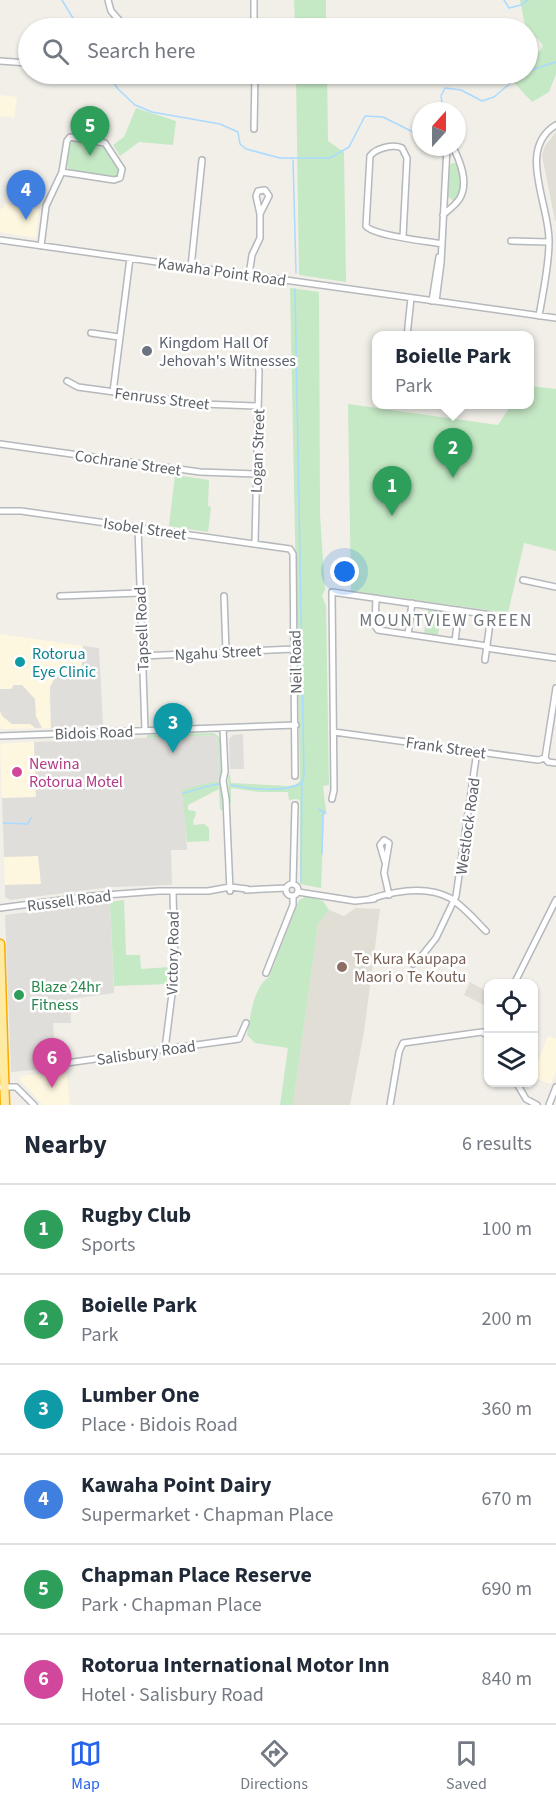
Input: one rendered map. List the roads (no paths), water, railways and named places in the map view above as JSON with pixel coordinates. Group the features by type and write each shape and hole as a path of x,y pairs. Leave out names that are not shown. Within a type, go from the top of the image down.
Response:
{"highway":[{"path":"0,944 2,1087 5,1105"}],"street":[{"path":"108,0 111,11 117,18"},
{"path":"254,0 254,18"},
{"path":"0,61 18,62"},
{"path":"254,129 255,84"},
{"path":"539,316 549,242 536,156 542,137 556,125"},
{"path":"41,246 46,206 63,172 70,137 105,143 122,169 120,178 114,180 63,172"},
{"path":"402,237 407,158 402,148 395,146 375,151 370,156 365,222 368,230 402,237 442,244"},
{"path":"434,301 442,244 446,156"},
{"path":"443,215 461,195 462,166 457,156"},
{"path":"191,267 202,160"},
{"path":"249,275 252,255 260,238 260,214"},
{"name":"Kawaha Point Road","path":"0,241 556,318"},
{"path":"511,241 549,242"},
{"path":"113,392 130,258"},
{"path":"408,331 411,298"},
{"path":"91,333 119,337"},
{"name":"Logan Street","path":"255,543 260,371 257,360"},
{"name":"Fenruss Street","path":"67,381 78,387 202,404 258,406"},
{"name":"Cochrane Street","path":"0,444 200,472 256,474"},
{"name":"Isobel Street","path":"0,511 21,511 290,549"},
{"name":"Tapsell Road","path":"138,527 145,730"},
{"name":"Neil Road","path":"290,549 293,554 295,776"},
{"path":"523,580 556,587"},
{"path":"332,799 334,790 332,592 491,615 484,660"},
{"path":"60,596 139,593"},
{"path":"224,596 226,651"},
{"path":"376,598 376,628 556,657"},
{"path":"408,634 412,603"},
{"path":"455,641 459,610"},
{"name":"Ngahu Street","path":"142,656 294,649"},
{"path":"545,758 556,688"},
{"name":"Bidois Road","path":"0,736 296,725"},
{"path":"223,728 225,771 223,780 230,889"},
{"name":"Frank Street","path":"334,732 538,760 545,758 548,762 556,763"},
{"name":"Westlock Road","path":"413,964 436,938 456,896 477,751"},
{"path":"266,973 296,894 297,887 293,884 294,805"},
{"path":"385,862 384,877 389,895"},
{"path":"293,884 286,888 287,895 346,900 370,899 415,890 447,897 486,931"},
{"name":"Russell Road","path":"0,908 92,896 286,888"},
{"name":"Victory Road","path":"165,1049 176,970 173,892"},
{"path":"516,979 556,900"},
{"name":"Salisbury Road","path":"52,1065 239,1039 246,1023"},
{"path":"390,1105 399,1052 403,1043 484,1033"},
{"path":"2,1087 20,1089 34,1105"},
{"path":"518,1087 526,1099 537,1105"},
{"path":"549,1105 556,1087"}],"waterway":[{"path":"62,0 73,18"},
{"path":"504,0 509,8 521,5 528,0"},
{"path":"538,68 556,62"},
{"path":"114,84 135,105 152,112 220,124 238,132 240,144 246,149 280,158 330,158 349,147 365,116 383,117 412,132"},
{"path":"442,102 441,96 445,88 461,90 482,101 494,97 509,84"},
{"path":"293,160 296,273"},
{"path":"231,785 257,789 286,788 302,783 304,776 295,289"},
{"path":"183,793 221,784"},
{"path":"301,882 302,784"},
{"path":"318,809 326,813"},
{"path":"322,854 323,811"},
{"path":"3,823 28,824 31,818"}],"place":[{"name":"Chapman Place Reserve","path":"90,156"},
{"name":"Kawaha Point Dairy","path":"26,220"},
{"name":"Kingdom Hall Of Jehovah's Witnesses","path":"147,351"},
{"name":"Boielle Park","path":"453,478"},
{"name":"Rugby Club","path":"392,516"},
{"name":"Rotorua Eye Clinic","path":"20,662"},
{"name":"Lumber One","path":"173,753"},
{"name":"Newina Rotorua Motel","path":"17,772"},
{"name":"Te Kura Kaupapa Maori o Te Koutu","path":"342,967"},
{"name":"Blaze 24hr Fitness","path":"19,995"},
{"name":"Rotorua International Motor Inn","path":"52,1088"}],"district":[{"name":"MOUNTVIEW GREEN","path":"446,620"}]}
